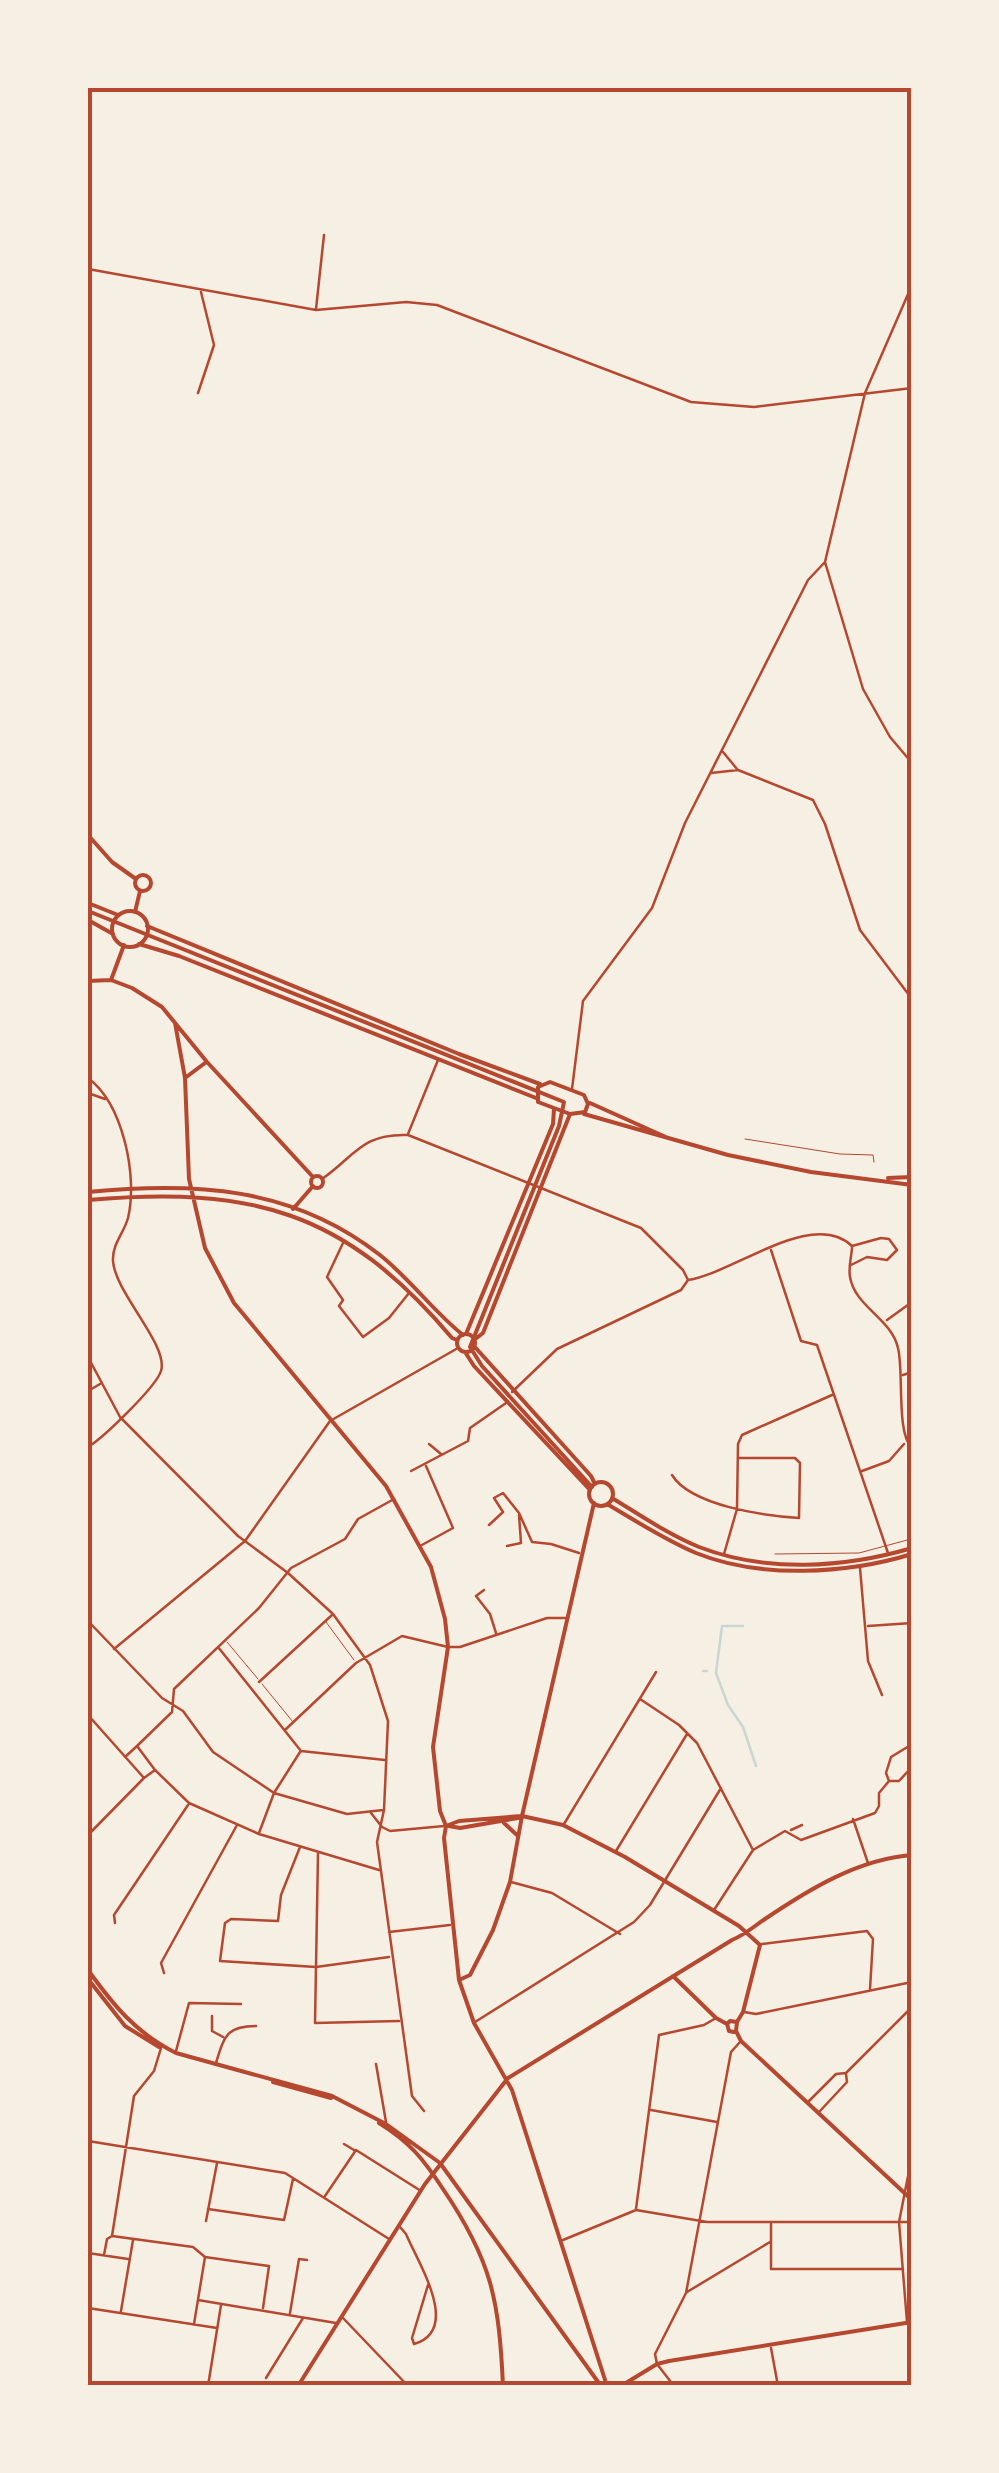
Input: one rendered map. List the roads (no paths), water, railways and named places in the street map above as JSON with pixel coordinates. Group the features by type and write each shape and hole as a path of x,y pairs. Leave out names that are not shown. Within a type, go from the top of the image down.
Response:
{"street":[{"path":"316,310 324,234"},
{"path":"88,269 316,310 406,302 436,305 690,402 754,408 912,388"},
{"path":"912,285 865,393 826,562 863,689 890,737 912,763"},
{"path":"198,393 214,345 201,290"},
{"path":"572,1090 583,1002 652,908 684,823 808,580 826,562"},
{"path":"722,752 738,770"},
{"path":"711,772 738,770 813,800 825,824 860,930 912,999"},
{"path":"88,835 110,860 136,879"},
{"path":"136,879 143,875 150,880 148,890 140,891"},
{"path":"136,879 135,886 140,891"},
{"path":"135,912 140,891"},
{"path":"88,903 118,915"},
{"path":"88,912 564,1102 539,1187"},
{"path":"111,921 118,915 135,912 143,917 146,936 139,944"},
{"path":"88,920 124,945 139,944 179,956 536,1098 563,1114 584,1114 676,1142 811,1172 912,1184"},
{"path":"111,921 112,934"},
{"path":"147,926 459,1054 540,1084 550,1082 572,1090 587,1101 676,1142"},
{"path":"112,980 124,945"},
{"path":"88,981 112,980 154,1002 313,1178 322,1178 368,1140 408,1135 642,1228 684,1270 688,1280"},
{"path":"175,1023 185,1078 192,1195 205,1248 234,1303 394,1499 431,1567 448,1647 433,1747 440,1811 446,1826 444,1838 460,1980 474,2023 508,2078 604,2386"},
{"path":"178,1042 186,1037"},
{"path":"408,1135 438,1060"},
{"path":"185,1078 207,1062"},
{"path":"88,1078 98,1086 126,1137 131,1196 127,1222 115,1245 114,1268 158,1350 162,1367 155,1384 88,1448"},
{"path":"536,1098 540,1084"},
{"path":"88,1093 105,1099"},
{"path":"584,1114 587,1101"},
{"path":"469,1342 553,1124 554,1110"},
{"path":"114,1649 245,1541 330,1420 483,1333 570,1114"},
{"path":"878,1179 912,1177"},
{"path":"291,1215 293,1207 312,1186 313,1178"},
{"path":"312,1186 322,1186 322,1178"},
{"path":"88,1192 191,1186 258,1196 293,1207 344,1232 377,1252 469,1342 591,1476 594,1504 510,1882 493,1930 470,1975 460,1980"},
{"path":"88,1200 192,1195 253,1204 291,1215 344,1241 387,1271 452,1338 469,1342 592,1487"},
{"path":"512,1392 557,1349 682,1290 688,1280 711,1276 808,1232 838,1235 852,1246"},
{"path":"850,1266 867,1257 887,1260 897,1250 889,1239 881,1238 852,1246"},
{"path":"344,1241 327,1277 343,1300 339,1306 363,1338 389,1318 410,1292"},
{"path":"852,1246 850,1266 855,1290 885,1321 899,1348 905,1442 889,1462 860,1472"},
{"path":"770,1249 801,1341 817,1345 889,1555"},
{"path":"885,1321 912,1302"},
{"path":"457,1340 458,1348"},
{"path":"469,1342 507,1402 592,1487"},
{"path":"88,1358 120,1417 245,1541 288,1572 333,1614 366,1657 388,1721 384,1810 377,1842 412,2096 424,2111"},
{"path":"902,1376 912,1372"},
{"path":"88,1391 102,1384"},
{"path":"724,1554 737,1509 742,1435 833,1394"},
{"path":"412,1471 468,1441 470,1428 507,1402"},
{"path":"904,1423 911,1424"},
{"path":"905,1442 912,1448"},
{"path":"430,1444 442,1455"},
{"path":"672,1475 678,1485 737,1509 764,1516 800,1518 800,1463 795,1458 738,1458"},
{"path":"420,1546 454,1528 425,1465"},
{"path":"592,1487 608,1485 612,1498 698,1547 762,1562 817,1565 912,1551"},
{"path":"503,1512 494,1498 503,1493 519,1513 532,1542"},
{"path":"607,1504 612,1498"},
{"path":"125,1757 172,1712 174,1689 259,1608 288,1572 345,1539 358,1519 394,1499"},
{"path":"594,1504 607,1504 700,1554 780,1569 817,1572 860,1566 912,1551"},
{"path":"489,1525 512,1505"},
{"path":"519,1513 520,1543"},
{"path":"507,1546 551,1544 581,1554"},
{"path":"860,1566 868,1661 882,1695"},
{"path":"484,1590 476,1596 490,1614 496,1635"},
{"path":"260,1682 333,1614"},
{"path":"286,1729 356,1663 406,1636 460,1647 548,1618 566,1618"},
{"path":"865,1626 912,1623"},
{"path":"89,1625 162,1698 183,1711 213,1752 274,1794 346,1814 384,1810"},
{"path":"218,1646 301,1750 387,1761"},
{"path":"563,1825 656,1672"},
{"path":"640,1699 688,1733 753,1850"},
{"path":"88,1715 144,1778"},
{"path":"615,1852 688,1733"},
{"path":"889,1782 886,1773 891,1757 912,1740"},
{"path":"136,1746 189,1803 259,1834 381,1871"},
{"path":"790,1831 801,1840 875,1813 880,1806 879,1792 889,1782 899,1781 910,1769 908,1746"},
{"path":"259,1834 274,1794 301,1750"},
{"path":"88,1835 155,1770"},
{"path":"474,2023 620,1934 650,1905 721,1788"},
{"path":"114,1923 114,1915 189,1803"},
{"path":"370,1812 382,1828 390,1831 460,1828 522,1816"},
{"path":"446,1826 459,1821 522,1816 563,1825 665,1881 738,1926 760,1945 867,1931 874,1939 870,1990"},
{"path":"853,1819 869,1864"},
{"path":"504,1822 519,1837"},
{"path":"164,1973 161,1962 238,1824"},
{"path":"714,1911 753,1850 802,1825"},
{"path":"300,1847 281,1895 278,1921 225,1922 220,1960 316,1968 391,1957"},
{"path":"318,1853 315,2023 400,2020"},
{"path":"298,2386 421,2190 508,2078 732,1940 747,1935 763,1920 816,1888 869,1864 912,1856"},
{"path":"510,1882 552,1893 620,1934"},
{"path":"388,1932 452,1924"},
{"path":"760,1945 737,2022 741,2041 912,2200"},
{"path":"88,1970 126,2020 146,2037 176,2053 332,2096 386,2124 440,2163 604,2386"},
{"path":"673,1976 727,2024 729,2031 736,2031"},
{"path":"88,1979 125,2026 147,2042 192,2060 330,2098 370,2117 412,2148 435,2171 488,2267 499,2318 502,2386"},
{"path":"743,2012 756,2014 912,1982"},
{"path":"176,2053 190,2002 242,2004"},
{"path":"808,2102 836,2074 846,2073 912,2007"},
{"path":"212,2016 212,2031 224,2038"},
{"path":"636,2210 659,2035 704,2025 716,2018"},
{"path":"727,2024 730,2020 737,2022"},
{"path":"215,2064 224,2038 239,2026 256,2026"},
{"path":"674,2386 655,2354 686,2293 732,2049 741,2041"},
{"path":"104,2255 112,2236 134,2096 154,2071 161,2048"},
{"path":"376,2064 386,2124"},
{"path":"818,2112 847,2082 846,2073"},
{"path":"649,2110 717,2122"},
{"path":"88,2140 285,2173 390,2240"},
{"path":"344,2144 421,2190"},
{"path":"324,2198 356,2150"},
{"path":"621,2386 658,2364 909,2322 899,2222 912,2156"},
{"path":"206,2222 217,2162"},
{"path":"208,2209 284,2220 293,2178"},
{"path":"561,2240 636,2210 700,2221 912,2222"},
{"path":"770,2222 770,2269 902,2269"},
{"path":"399,2226 406,2234 428,2286 438,2318 425,2340 414,2344 412,2338 428,2286"},
{"path":"112,2236 193,2247 205,2257 268,2266 262,2310"},
{"path":"120,2313 133,2238"},
{"path":"686,2293 770,2242"},
{"path":"88,2253 130,2259"},
{"path":"194,2324 205,2257"},
{"path":"290,2314 299,2259 307,2260"},
{"path":"198,2300 337,2324"},
{"path":"208,2386 221,2303"},
{"path":"88,2308 216,2328"},
{"path":"266,2378 304,2316"},
{"path":"342,2316 408,2386"},
{"path":"770,2345 778,2386"}],"lane":[{"path":"745,1139 874,1155 874,1162"},
{"path":"776,1554 859,1554 912,1539"},
{"path":"326,1622 356,1663"},
{"path":"224,1640 294,1722"}],"waterway":[{"path":"743,1626 722,1626 716,1673 728,1705 743,1727 756,1766"}]}
